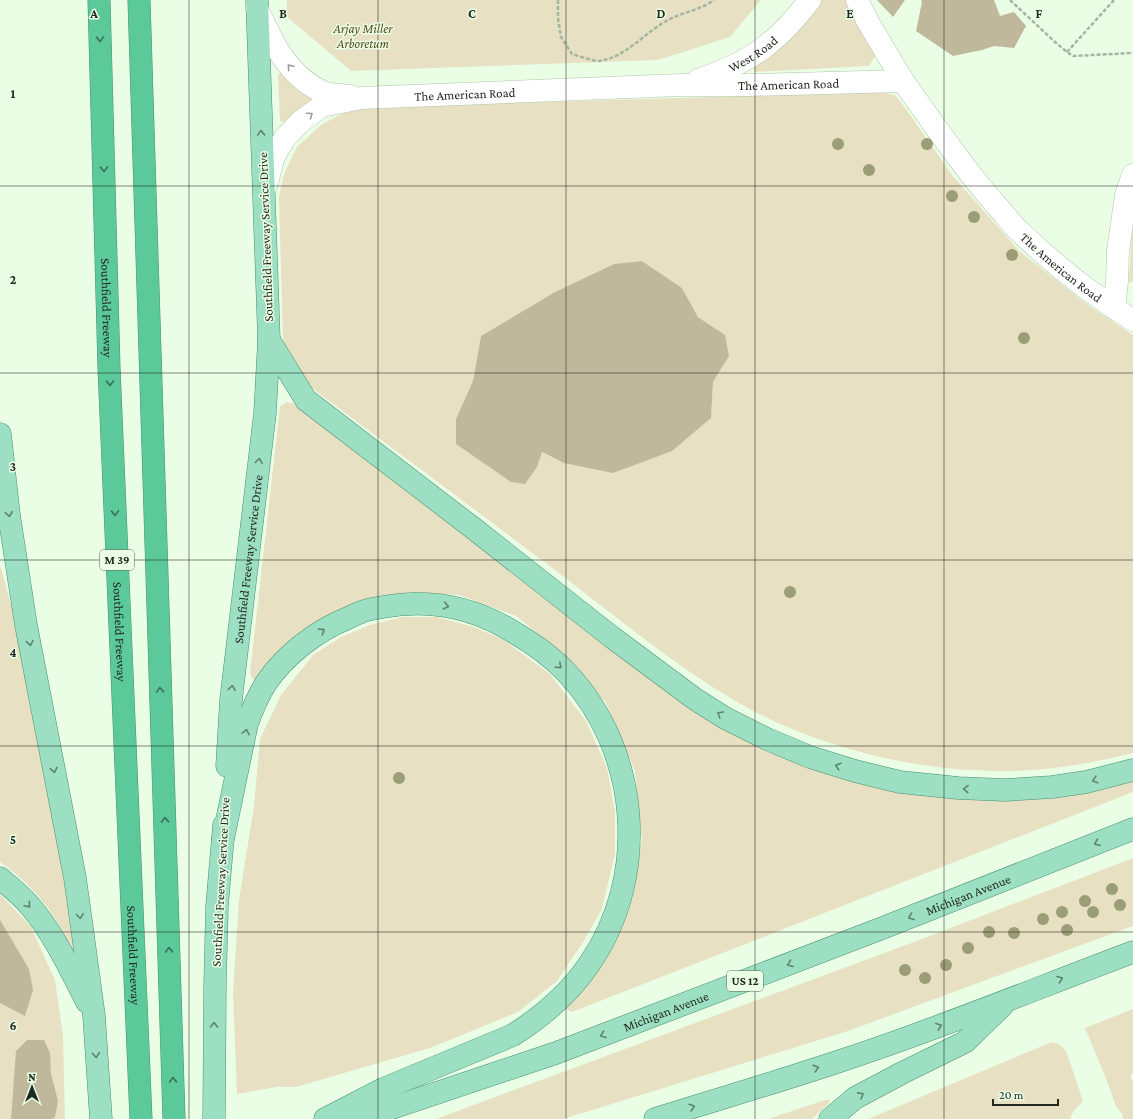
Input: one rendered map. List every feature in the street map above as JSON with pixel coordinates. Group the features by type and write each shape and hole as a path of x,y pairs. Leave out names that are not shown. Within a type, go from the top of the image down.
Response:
{"highway":[{"name":"Southfield Freeway","path":"99,0 109,368 141,1119"},
{"path":"139,0 174,1119"}],"main road":[{"name":"Southfield Freeway Service Drive","path":"214,1119 217,906 223,839 231,700 265,413 269,340 257,4"},
{"path":"269,340 306,400 613,638 689,695 725,718 767,739 810,757 855,771 900,782 958,788 1005,790 1052,787 1086,782 1133,770"},
{"path":"0,434 9,515 26,625 75,878 94,1016 101,1119"},
{"path":"223,839 247,724 254,706 266,683 282,663 306,642 335,623 366,610 400,604 440,604 473,612 503,625 538,647 567,672 590,702 606,728 620,764 627,794 630,824 625,879 617,908 606,936 590,963 576,981 550,1009 532,1023 512,1035 383,1089 325,1119"},
{"name":"Michigan Avenue","path":"351,1119 383,1111 556,1053 873,932 1133,829"},
{"path":"0,878 16,891 30,906 47,930 62,953 94,1016"},
{"path":"655,1119 844,1060 1007,1001 1133,952"},
{"path":"830,1119 856,1098 964,1042 1007,1001"}],"street":[{"name":"West Road","path":"680,85 718,73 740,63 767,46 791,24 810,0"},
{"path":"857,0 868,22 903,81"},
{"name":"The American Road","path":"257,4 278,51 289,67 303,81 324,92 361,98"},
{"name":"The American Road","path":"263,195 274,156 285,138 300,122 322,106 361,98 680,85 748,85 903,81 958,158 1018,230 1065,272 1133,320"},
{"name":"The American Road","path":"1114,308 1118,251 1126,195 1133,175"}],"path":[{"path":"558,0 558,18 561,37 572,54 598,61 618,55 658,26 672,18 714,0"},
{"path":"1010,0 1073,56 1133,53"},
{"path":"1067,52 1114,0"}],"green space":[{"name":"Arjay Miller Arboretum","path":"287,0 761,0 730,37 658,60 351,71 287,17"},
{"path":"818,0 848,0 876,55 869,66 754,72 754,61"},
{"path":"283,72 314,99 285,122 280,121 278,76"},
{"path":"879,92 895,95 952,175 1019,251 1089,306 1133,335 1133,753 1057,768 1000,771 969,770 937,767 875,756 815,738 785,726 744,706 673,660 299,377 292,366 283,341 279,197 284,174 297,147 321,125 347,111 368,107","holes":["642,261 682,288 698,317 725,335 729,356 713,382 711,418 564,463 541,452 456,419 473,381 481,336 555,292 614,264"]},
{"path":"1133,217 1133,282 1129,282"},
{"path":"287,402 293,403 698,709 922,789 1133,777 1133,792 572,1012 562,1006 615,939 634,889 642,839 635,771 606,703 561,652 516,616 459,595 409,592 368,599 324,617 260,678 253,680 250,673 280,406"},
{"path":"0,565 13,612 61,855 74,953 72,954 60,927 44,902 23,880 0,862"},
{"path":"402,617 437,617 474,627 502,639 549,673 586,721 607,768 615,811 615,854 602,909 583,942 557,981 518,1012 430,1048 296,1087 277,1087 237,1094 233,993 239,900 254,806 260,739 281,695 313,655 341,637 370,625"},
{"path":"1133,858 1133,926 848,1031 563,1119 436,1119 914,942"},
{"path":"0,894 31,927 55,980 63,1036 65,1119 0,1119"},
{"path":"1133,1009 1133,1074 1130,1075 1133,1082 1133,1119 1123,1119 1122,1114 1116,1106 1085,1028"},
{"path":"1052,1042 1059,1044 1066,1051 1083,1101 1073,1112 1070,1119 868,1119"},
{"path":"825,1100 830,1101 812,1119 768,1119"}],"shaded area":[{"path":"877,0 905,0 893,17"},
{"path":"921,0 994,0 1000,16 1014,12 1026,26 1014,48 994,46 953,56 916,31 922,2"},
{"path":"642,261 682,288 698,317 725,335 729,356 713,382 711,418 672,451 613,473 564,463 542,452 537,467 525,484 511,482 456,444 456,419 473,381 481,336 555,292 614,264"},
{"path":"0,920 29,969 33,990 25,1016 0,1003"},
{"path":"27,1040 44,1040 50,1053 51,1074 58,1101 55,1117 52,1119 11,1119 16,1051"}]}
